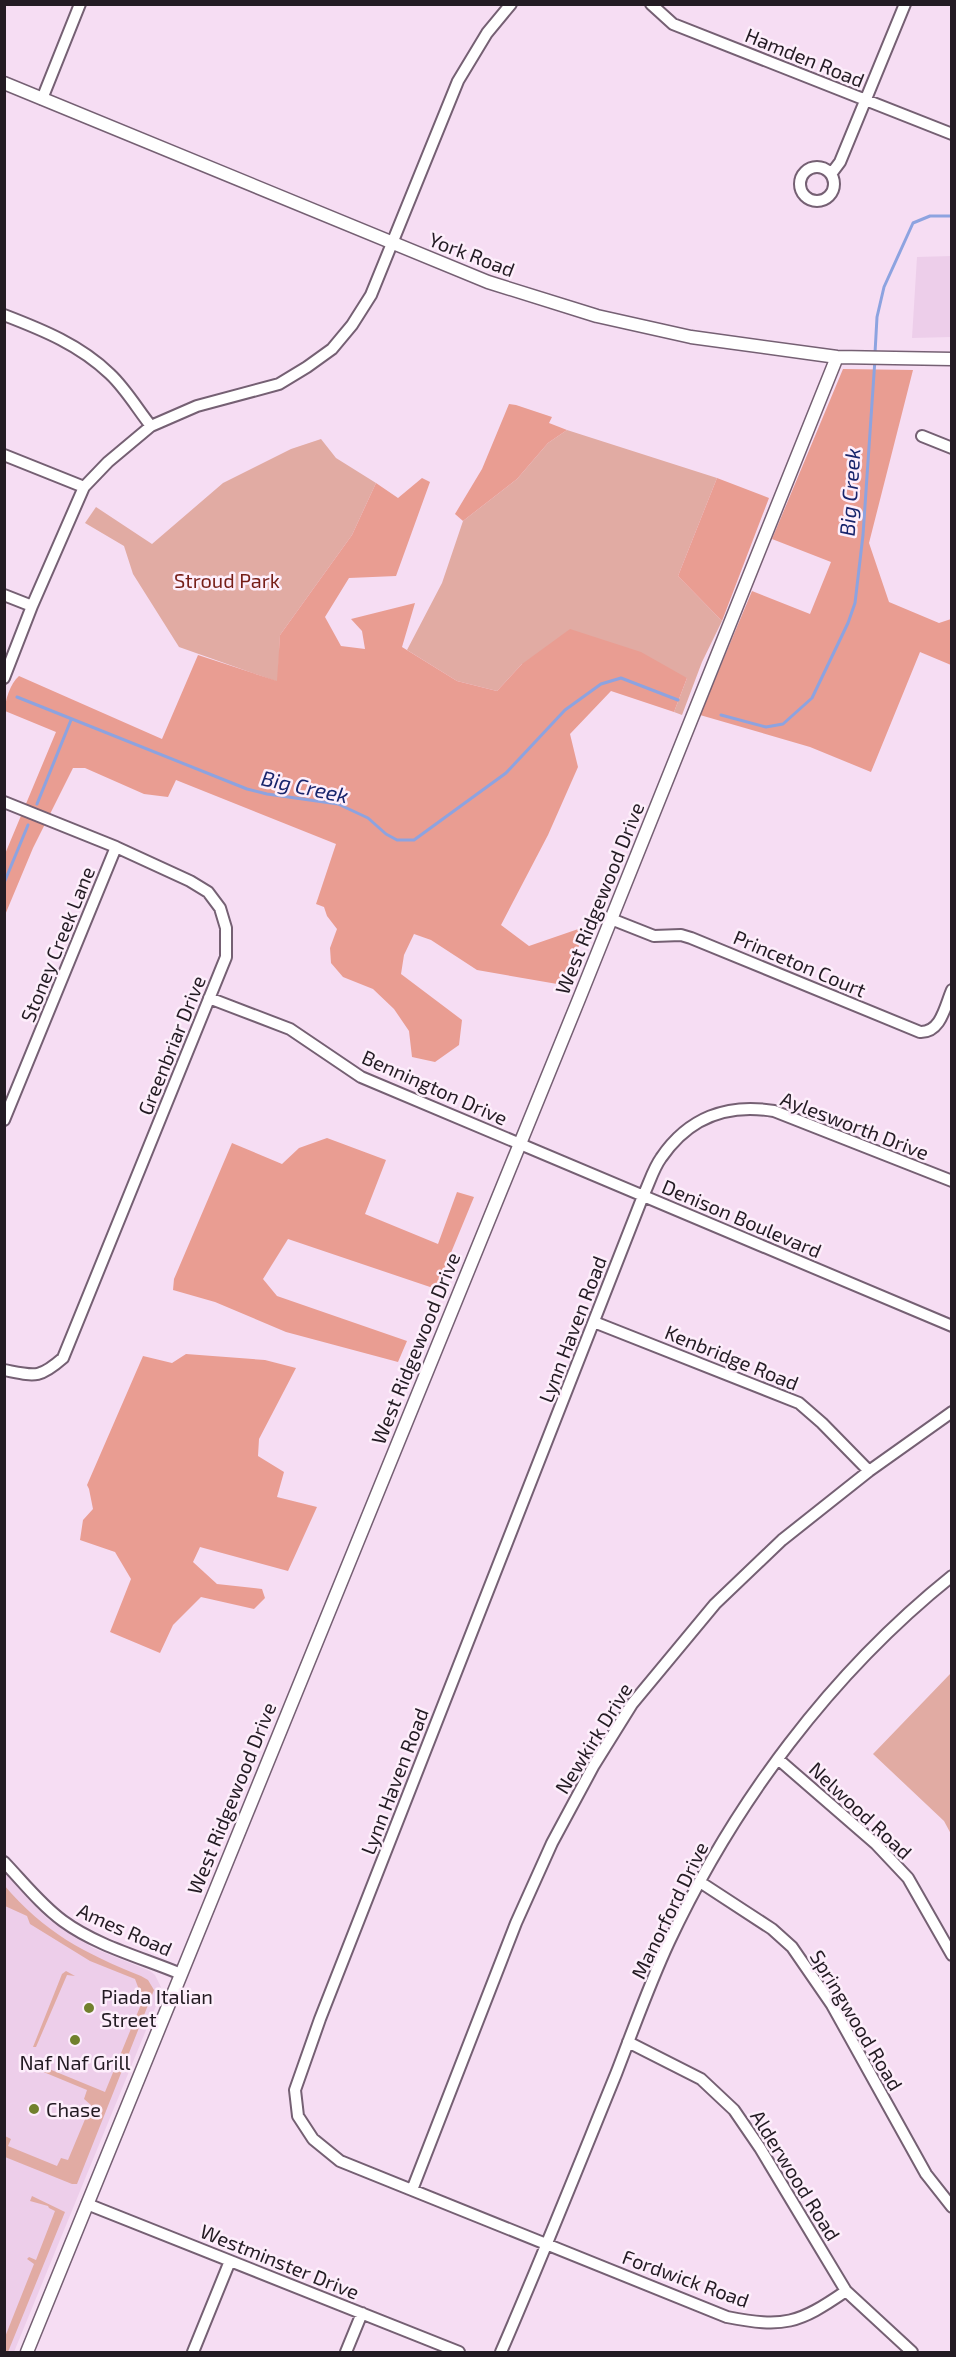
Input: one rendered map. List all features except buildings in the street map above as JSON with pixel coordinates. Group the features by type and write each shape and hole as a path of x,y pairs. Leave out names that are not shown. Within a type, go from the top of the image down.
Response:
{"main road":[{"name":"York Road","path":"4,83 488,282 597,316 692,337 837,357 951,359"},
{"name":"West Ridgewood Drive","path":"27,2352 611,919 837,357"}],"street":[{"path":"42,99 80,4"},
{"path":"4,678 32,606 84,487 108,462 151,426 197,406 279,384 332,349 352,325 371,295 458,81 488,33 511,4"},
{"name":"Hamden Road","path":"651,4 673,24 951,134"},
{"path":"831,174 840,162 867,101 905,4"},
{"path":"4,315 78,348 112,375 151,426"},
{"path":"922,436 951,447"},
{"path":"4,455 84,487"},
{"path":"4,595 32,606"},
{"name":"Greenbriar Drive","path":"4,802 116,847 190,880 208,892 220,908 226,928 226,957 63,1358 47,1372 31,1375 4,1370"},
{"name":"Stoney Creek Lane","path":"4,1120 116,847"},
{"name":"Princeton Court","path":"611,919 654,936 681,935 691,938 920,1032 928,1032 936,1025 951,990"},
{"name":"Bennington Drive","path":"209,998 290,1029 361,1077 519,1144"},
{"name":"Aylesworth Drive","path":"643,1196 660,1159 677,1138 695,1123 723,1111 752,1107 774,1111 951,1181"},
{"name":"Denison Boulevard","path":"519,1144 951,1326"},
{"name":"Lynn Haven Road","path":"547,2244 340,2161 313,2139 298,2116 295,2090 320,2019 643,1196"},
{"name":"Kenbridge Road","path":"594,1322 799,1403 869,1471"},
{"name":"Newkirk Drive","path":"412,2190 516,1923 547,1853 594,1765 627,1713 715,1604 782,1540 869,1471 951,1412"},
{"name":"Manorford Drive","path":"501,2352 669,1943 700,1882 736,1820 778,1759 847,1675 951,1576"},
{"name":"Nelwood Road","path":"778,1759 876,1845 908,1878 951,1955"},
{"name":"Ames Road","path":"4,1862 32,1893 64,1922 100,1941 182,1974"},
{"name":"Springwood Road","path":"700,1882 772,1929 792,1947 832,2005 926,2174 951,2207"},
{"name":"Alderwood Road","path":"628,2042 701,2079 734,2109 846,2291 912,2352"},
{"name":"Westminster Drive","path":"87,2204 459,2352"},
{"name":"Fordwick Road","path":"547,2244 727,2317 759,2323 789,2322 817,2311 846,2291"},
{"path":"193,2352 230,2261"},
{"path":"346,2352 362,2313"}],"shaded area":[{"path":"951,256 951,337 912,338 917,257"},
{"path":"843,369 913,370 869,543 889,602 939,623 951,619 951,665 920,652 871,772 810,747 700,715 752,591 810,614 831,562 772,539"},
{"path":"509,404 552,417 549,423 567,430 548,443 517,479 463,521 455,514 482,469"},
{"path":"422,478 430,482 396,576 349,578 325,617 341,646 365,649 362,631 351,619 415,603 402,647 457,681 497,691 522,664 570,629 641,652 687,678 674,712 611,691 570,734 578,767 548,835 501,925 529,946 587,926 563,985 477,970 431,940 414,934 404,955 401,974 462,1020 459,1045 435,1062 412,1057 409,1031 394,1009 373,989 343,977 331,963 330,948 337,929 327,916 324,907 316,904 336,844 176,780 168,797 144,794 85,768 73,768 33,848 5,915 5,854 56,732 5,711 9,692 19,676 162,739 198,655 277,681 280,635 352,535 376,483 398,498"},
{"path":"717,478 769,498 722,621 678,576"},
{"path":"327,1138 386,1160 365,1214 438,1244 457,1192 474,1197 436,1289 288,1239 263,1279 277,1296 407,1341 398,1362 286,1332 215,1302 173,1290 174,1279 232,1143 282,1164 299,1148"},
{"path":"186,1354 265,1360 296,1368 259,1439 258,1456 284,1472 277,1497 317,1507 288,1571 200,1547 193,1562 217,1584 262,1589 265,1598 254,1609 201,1597 173,1625 160,1653 110,1632 131,1579 115,1552 80,1540 83,1520 93,1509 87,1485 143,1356 172,1363"},
{"path":"4,1870 48,1919 93,1948 150,1971 155,1975 161,1987 160,1996 14,2352 4,2352"}],"green space":[{"path":"567,430 717,478 678,576 722,621 702,662 682,715 674,712 687,678 522,664 497,691 457,681 407,650 442,583 463,521 517,479 548,443"},
{"name":"Stroud Park","path":"321,439 336,458 376,483 352,535 280,635 278,682 179,647 133,574 124,546 85,523 96,507 152,544 223,483 291,449"},
{"path":"951,1673 951,1834 944,1821 873,1754"},
{"path":"4,1885 19,1902 50,1929 83,1950 148,1980 154,1990 77,2184 5,2157 5,2136 11,2139 8,2146 57,2166 61,2158 68,2160 91,2105 84,2099 87,2090 29,2066 26,2062 32,2062 105,2092 142,2002 137,1999 138,1987 135,1979 90,1961 30,1924 27,1916 5,1906"},
{"path":"66,1971 75,1976 67,1975 36,2047 33,2047 62,1974"},
{"path":"32,2196 65,2212 8,2352 5,2352 5,2337 34,2264 27,2259 29,2257 36,2260 55,2211 48,2206 30,2201"}],"waterway":[{"name":"Big Creek","path":"875,353 877,317 884,287 913,223 930,216 952,216"},
{"name":"Big Creek","path":"721,715 766,727 783,724 812,698 848,623 855,603 863,535 875,359"},
{"name":"Big Creek","path":"17,697 247,789 338,804 368,818 386,834 397,840 414,840 506,773 565,710 601,684 621,678 678,700"},
{"path":"37,804 71,720"},
{"path":"4,883 28,825"}],"place":[{"name":"Piada Italian Street","path":"89,2008"},
{"name":"Naf Naf Grill","path":"75,2040"},
{"name":"Chase","path":"34,2109"}]}
